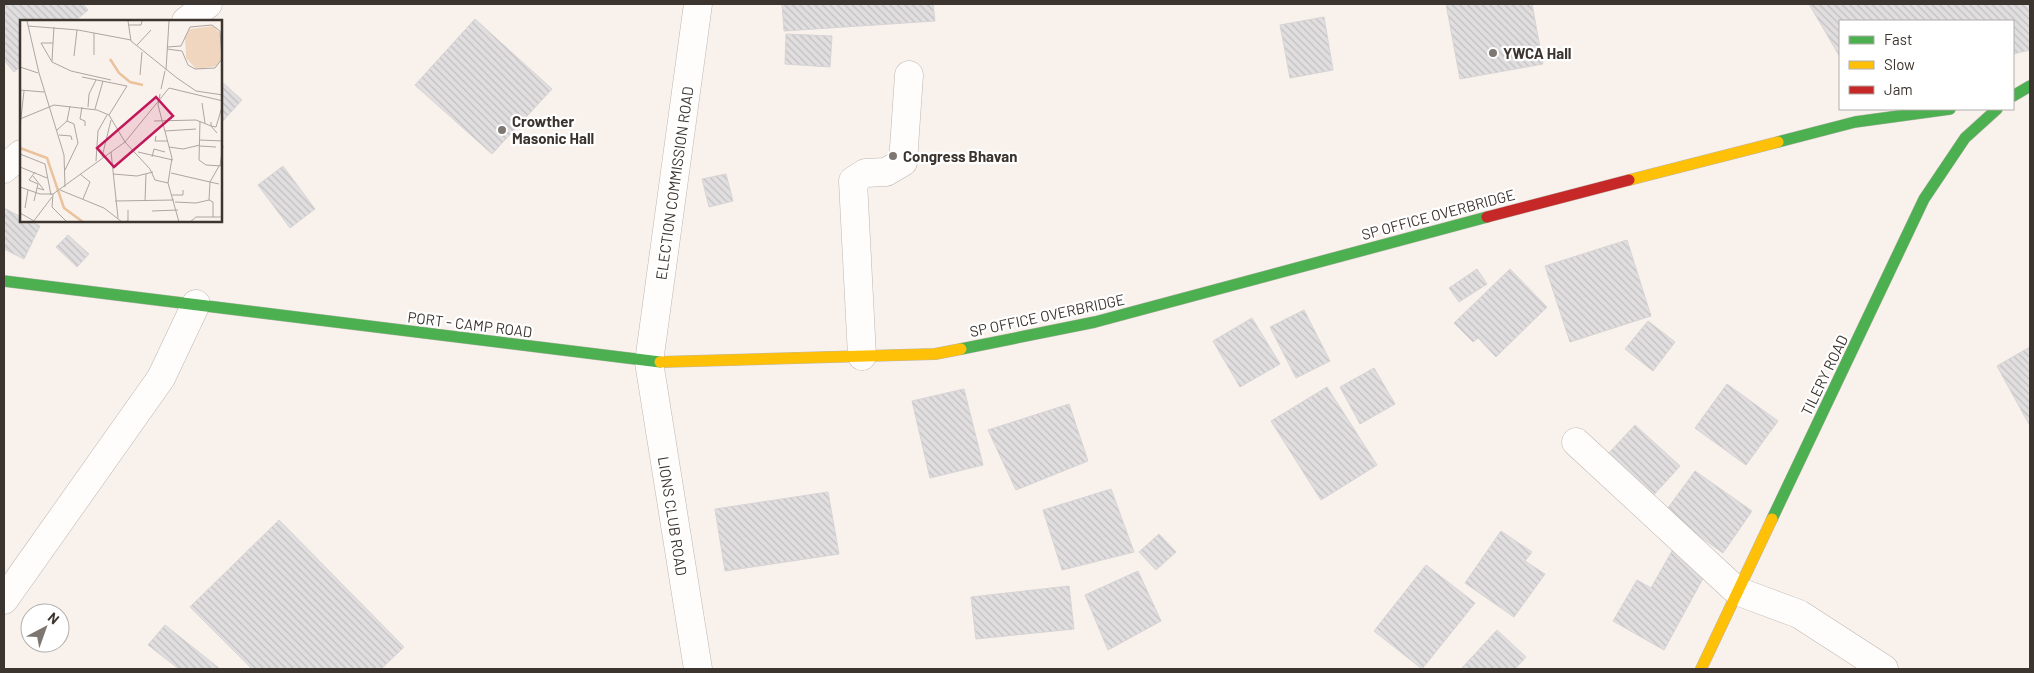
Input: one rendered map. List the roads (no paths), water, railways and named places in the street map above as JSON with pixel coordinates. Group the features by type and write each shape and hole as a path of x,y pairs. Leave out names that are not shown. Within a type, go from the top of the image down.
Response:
{"main road":[{"path":"2014,95 2030,86"},
{"path":"2014,100 2030,97"},
{"name":"SP OFFICE OVERBRIDGE","path":"935,354 1095,322 1588,190 1855,122 1943,110"},
{"name":"TILERY ROAD","path":"1701,669 1924,199 1965,138 1997,110"},
{"name":"PORT - CAMP ROAD","path":"4,281 649,362 935,354"}],"street":[{"path":"187,20 208,4"},
{"name":"ELECTION COMMISSION ROAD","path":"649,362 698,4"},
{"path":"862,356 853,182 865,173 886,172 903,162 909,75"},
{"path":"4,169 20,155"},
{"path":"4,600 161,378 196,304"},
{"name":"LIONS CLUB ROAD","path":"649,362 698,669"},
{"path":"1576,442 1737,591 1799,614 1884,669"}],"place":[{"name":"YWCA Hall","path":"1493,53"},
{"name":"Crowther Masonic Hall","path":"502,130"},
{"name":"Congress Bhavan","path":"893,156"}]}
